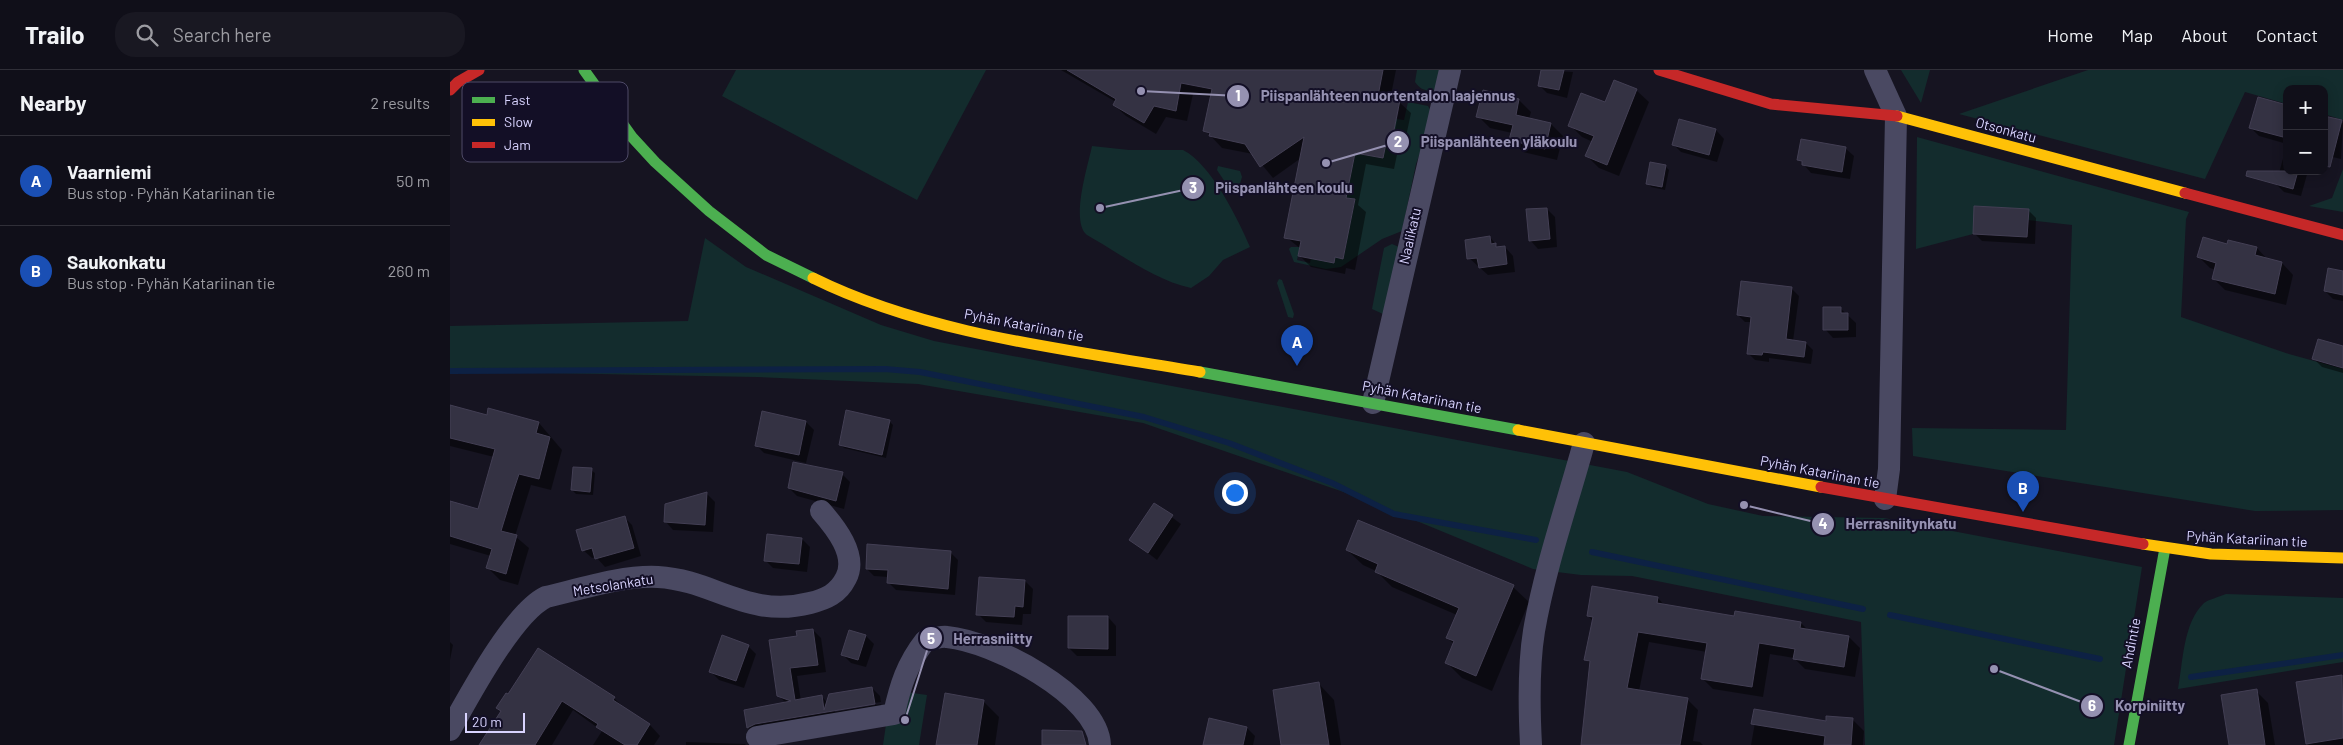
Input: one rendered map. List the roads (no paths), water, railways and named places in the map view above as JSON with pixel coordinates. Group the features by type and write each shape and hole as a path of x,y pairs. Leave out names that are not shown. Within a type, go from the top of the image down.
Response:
{"street":[{"path":"450,90 458,82 479,70"},
{"name":"Pyhän Katariinan tie","path":"584,70 593,82"},
{"name":"Naalikatu","path":"1373,403 1450,70"},
{"name":"Otsonkatu","path":"1659,70 1770,104 1896,116 2343,235"},
{"path":"1876,70 1896,116 1889,468 1885,499"},
{"name":"Pyhän Katariinan tie","path":"628,131 655,162 709,211 766,255 841,292 907,316 1017,340 1373,403 1885,499 2165,548 2211,554 2343,558"},
{"path":"1531,745 1530,690 1534,631 1546,579 1584,443"},
{"name":"Metsolankatu","path":"450,730 485,670 524,613 535,602 546,597 637,578 656,576 677,578 756,606 780,608 801,606 830,596 838,591 847,576 848,558 842,539 833,524 821,511"},
{"name":"Ahdintie","path":"2129,745 2165,548"},
{"path":"757,736 894,714 901,682 911,658 925,641 946,636 983,645 1014,659 1040,675 1081,706 1094,722 1100,736 1100,745"}],"waterway":[{"path":"450,371 885,369 920,372 1144,417 1229,443 1332,483 1394,514 1536,540"},
{"path":"1592,552 1863,609"},
{"path":"1890,615 2100,659"},
{"path":"2191,677 2343,655"}],"place":[{"name":"Piispanlähteen nuortentalon laajennus","path":"1141,91"},
{"name":"Piispanlähteen yläkoulu","path":"1326,163"},
{"name":"Piispanlähteen koulu","path":"1100,208"},
{"name":"Vaarniemi","path":"1297,366"},
{"name":"Herrasniitynkatu","path":"1744,505"},
{"name":"Saukonkatu","path":"2023,512"},
{"name":"Korpiniitty","path":"1994,669"},
{"name":"Herrasniitty","path":"905,720"}]}
